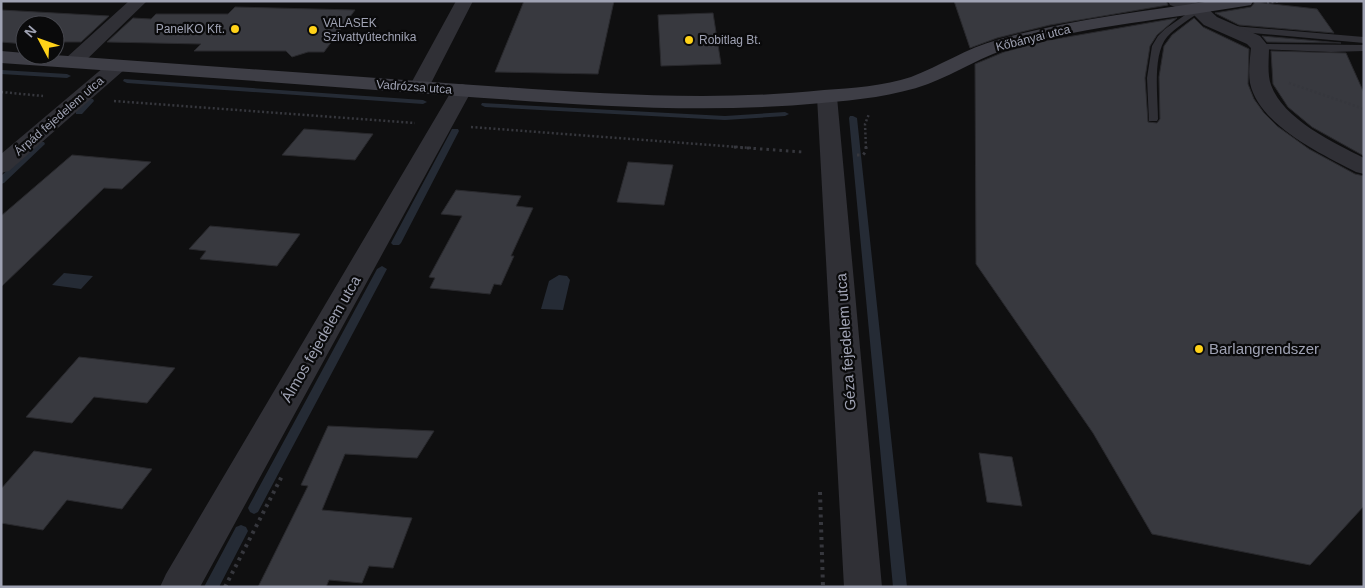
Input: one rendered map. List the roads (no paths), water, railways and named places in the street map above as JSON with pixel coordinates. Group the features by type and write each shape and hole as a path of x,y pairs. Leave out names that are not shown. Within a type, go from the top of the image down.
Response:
{"street":[{"path":"73,62 139,1"},
{"path":"419,87 465,1"},
{"path":"1176,1 1198,9 1202,16 1208,20 1249,36 1260,47 1260,84 1276,110 1311,138 1364,167"},
{"name":"Kőbányai utca","path":"827,97 901,86 938,72 981,52 1018,40 1066,30 1245,1"},
{"name":"Vadrózsa utca","path":"1,57 679,104 827,97"},
{"name":"Árpád fejedelem utca","path":"1,166 117,66"},
{"name":"Álmos fejedelem utca","path":"179,587 462,90"},
{"name":"Géza fejedelem utca","path":"827,97 863,587"}],"lane":[{"path":"1154,119 1152,85 1154,56 1161,38 1198,9"},
{"path":"1233,29 1364,40"},
{"path":"1260,47 1364,48"}],"waterway":[{"path":"1,72 67,76"},
{"path":"127,81 423,102"},
{"path":"79,112 90,101"},
{"path":"485,105 725,118 785,114"},
{"path":"853,118 900,587"},
{"path":"396,243 455,131"},
{"path":"1,181 41,144"},
{"path":"254,508 382,269"},
{"path":"211,587 241,531"}],"place":[{"name":"PanelKO Kft.","path":"235,29"},
{"name":"VALASEK Szivattyútechnika","path":"313,30"},
{"name":"Robitlag Bt.","path":"689,40"},
{"name":"Barlangrendszer","path":"1199,349"}]}
